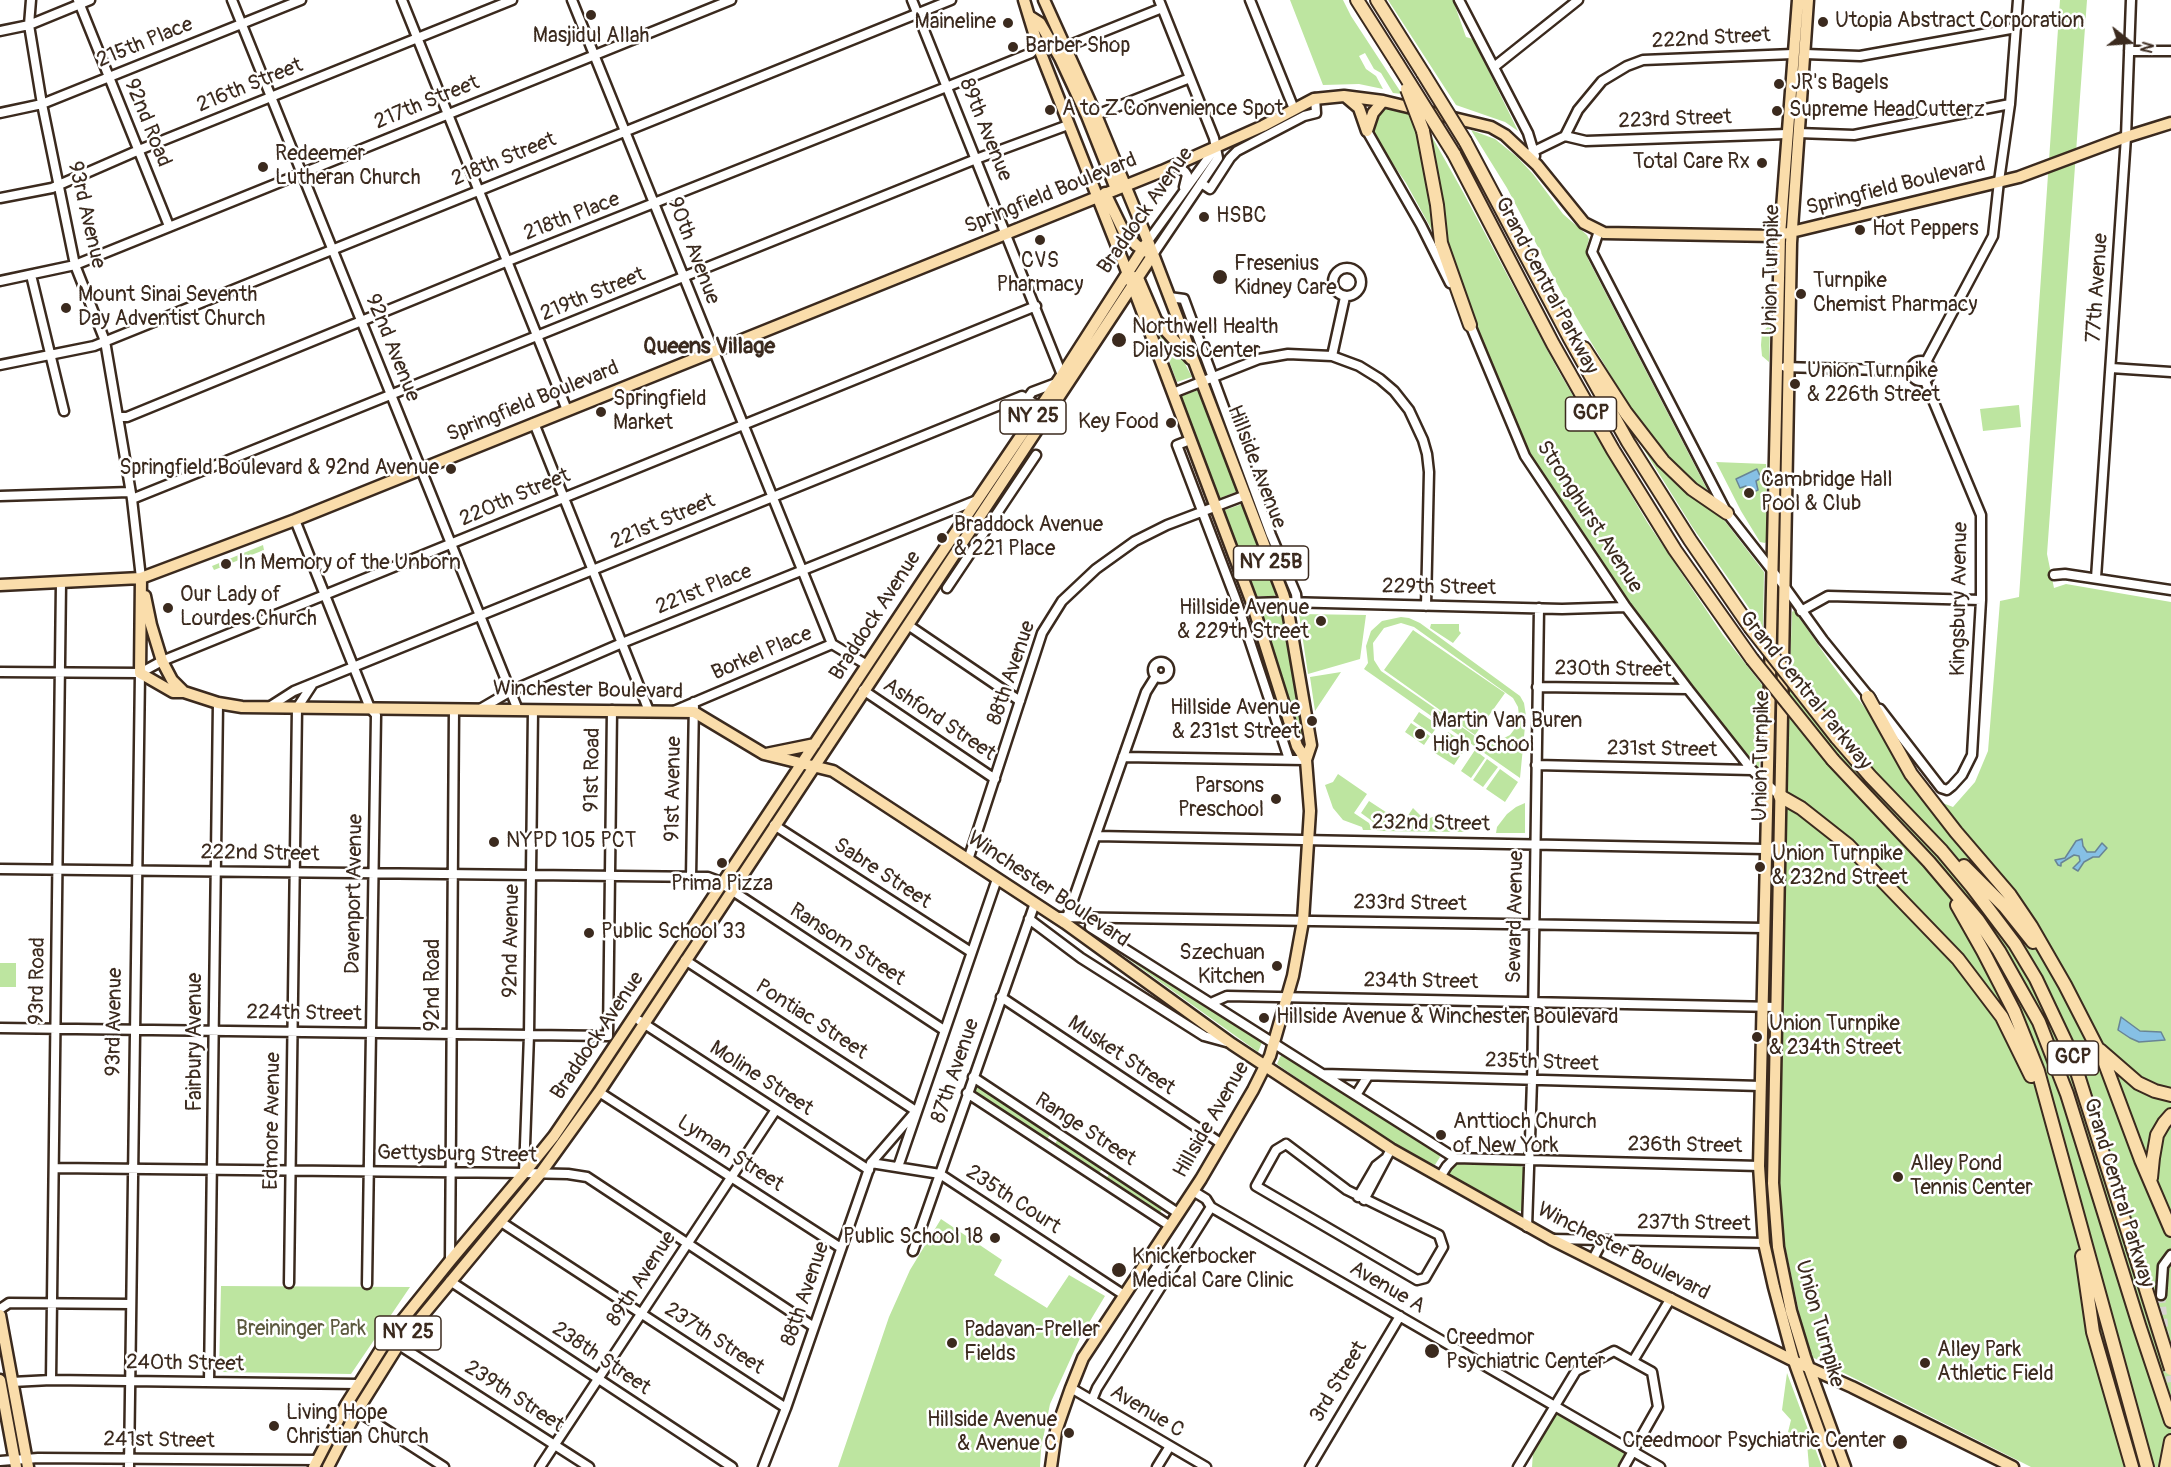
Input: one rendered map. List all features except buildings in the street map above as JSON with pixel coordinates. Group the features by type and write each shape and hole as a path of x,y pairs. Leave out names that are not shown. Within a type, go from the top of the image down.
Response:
{"highway":[{"name":"Grand Central Parkway","path":"1357,0 1454,154 1558,353 1613,450 1675,550 1752,659 1833,760 1903,836 1999,951 2039,1022 2067,1094 2171,1421"},
{"name":"Grand Central Parkway","path":"1377,0 1465,141 1569,337 1628,442 1690,540 1750,627 1837,738 1870,776 1976,884 2015,944 2055,1017 2084,1089 2171,1369"},
{"path":"1397,63 1423,131 1437,205 1441,243 1470,325"},
{"path":"1503,209 1590,358 1646,440 1663,461 1692,489 1727,513"},
{"path":"1868,697 1911,774 1956,832 2010,895 2031,926 2098,1049 2171,1230"},
{"path":"1780,796 1801,808 1848,845 1922,919 1978,982 2002,1017 2022,1055 2057,1140"},
{"path":"1976,884 2005,908 2033,942 2082,1018"},
{"path":"1957,899 2014,1011 2038,1071 2147,1467"},
{"path":"2098,1049 2138,1083 2171,1095"},
{"path":"2151,1183 2157,1135 2171,1115"},
{"path":"2074,1202 2093,1332 2132,1467"},
{"path":"2133,1248 2171,1347"},
{"path":"2165,1464 2171,1441"}],"main road":[{"path":"1024,0 1038,46 1068,125 1101,195 1124,232 1148,249"},
{"name":"Hillside Avenue","path":"1044,0 1096,115 1120,187 1197,367 1208,379 1246,495 1291,602 1288,611 1311,745 1306,760 1310,794 1303,921 1297,959 1265,1067 1193,1191 1088,1349 1056,1431 1051,1467"},
{"name":"Union Turnpike","path":"1798,0 1799,54"},
{"name":"Union Turnpike","path":"1808,0 1799,54 1777,367 1759,1166 1764,1243 1794,1362 1832,1467"},
{"path":"1029,16 1040,23 1060,58 1120,187"},
{"path":"1344,96 1359,108 1367,131"},
{"name":"Springfield Boulevard","path":"0,585 141,578 295,520 1176,165 1263,126 1315,98 1344,96 1383,101 1491,127 1529,153 1584,223 1599,231 1763,237 1786,234 2019,177 2126,137 2171,123"},
{"path":"1367,131 1373,113 1383,101"},
{"path":"1101,195 1126,273 1135,282 1156,320 1197,367"},
{"name":"Union Turnpike","path":"1786,234 1790,367 1773,1162 1775,1217 1784,1279 1794,1322 1845,1467"},
{"name":"Braddock Avenue","path":"328,1467 357,1411 399,1344 540,1174 599,1092 638,1020 808,765 908,625 942,585 1126,273 1148,249"},
{"name":"Braddock Avenue","path":"316,1464 358,1384 388,1338 554,1136 612,1039 638,1020 685,960 727,887 774,825 808,765 815,744 1040,408 1135,282 1148,249"},
{"name":"Hillside Avenue","path":"1135,282 1190,440 1252,603 1297,746 1306,760"},
{"path":"926,576 942,585"},
{"name":"93rd Avenue","path":"141,578 151,625 162,661 172,681 184,692"},
{"name":"93rd Avenue","path":"140,674 141,578"},
{"name":"Winchester Boulevard","path":"140,674 166,689 242,707 649,711 673,711 694,707 764,754 833,771 1035,903 1087,931 1232,1044 1388,1154 1440,1178 1527,1227 1794,1362 2013,1467"},
{"path":"764,754 815,744"},
{"path":"0,1315 12,1382 21,1463"},
{"path":"1,1387 21,1463"}],"street":[{"name":"93rd Avenue","path":"31,0 29,25 42,104 75,265 105,341 131,496 141,578"},
{"path":"0,31 29,25 79,2 90,0"},
{"name":"92nd Avenue","path":"232,0 518,710"},
{"name":"215th Place","path":"0,113 42,104 301,0"},
{"path":"402,0 567,410"},
{"name":"216th Street","path":"0,198 52,188 139,150 512,0"},
{"name":"90th Avenue","path":"572,0 832,644"},
{"name":"217th Street","path":"0,281 75,265 731,0"},
{"name":"89th Avenue","path":"912,0 1036,306 1063,379"},
{"name":"218th Street","path":"0,365 94,346 951,0"},
{"path":"1250,0 1294,109"},
{"path":"1494,67 1578,0"},
{"path":"1926,362 1993,236 2010,104 2018,0"},
{"name":"77th Avenue","path":"2096,578 2126,137 2131,0"},
{"path":"1462,1 1528,133 1529,153 1565,136"},
{"name":"92nd Road","path":"79,2 169,226"},
{"path":"1065,47 1160,4 1216,147"},
{"name":"222nd Street","path":"1565,136 1578,110 1602,81 1627,66 1643,60 1799,54 1871,55 2016,28"},
{"name":"218th Place","path":"118,417 127,417 508,261 1031,53 1038,46"},
{"path":"2128,51 2171,51"},
{"path":"1096,115 1190,78"},
{"path":"1201,183 1210,189 1237,151 1304,116 1316,113 1315,98"},
{"name":"223rd Street","path":"1565,136 1586,141 1793,134 1854,135 2010,104"},
{"name":"219th Street","path":"0,496 131,496 391,396 976,159 1068,125"},
{"name":"Stronghurst Avenue","path":"1367,131 1421,225 1470,325 1525,456 1626,607 1752,770 1780,796"},
{"name":"Braddock Avenue","path":"1148,249 1218,158 1216,147"},
{"name":"Braddock Avenue","path":"1148,249 1182,193 1216,147"},
{"path":"1176,165 1186,175 1182,193"},
{"path":"1599,231 1592,252 1727,513 1868,697"},
{"path":"31,275 64,411"},
{"name":"Hillside Avenue","path":"1169,297 1184,299 1208,379 1296,594 1291,602"},
{"path":"1332,356 1345,297"},
{"name":"220th Street","path":"140,674 162,661 1036,306"},
{"path":"1173,393 1259,359 1308,354 1332,356 1349,362 1370,372 1394,391 1409,410 1423,440 1429,472 1426,606"},
{"path":"1926,362 1931,371 1925,381 1916,380 1911,371 1914,363 1926,362"},
{"path":"1777,367 1911,371"},
{"path":"2111,368 2171,372"},
{"name":"221st Street","path":"268,707 294,691 1022,396 1027,399 1032,392 1063,379"},
{"name":"Kingsbury Avenue","path":"1868,697 1876,704 1941,788 1947,790 1952,786 1962,775 1972,755 1981,600 1981,515 1925,381"},
{"path":"1027,399 1040,408"},
{"path":"534,423 649,711"},
{"path":"1190,440 1177,445 1236,600 1290,759"},
{"name":"Braddock Avenue","path":"942,585 1036,455"},
{"name":"88th Avenue","path":"968,860 1042,633 1062,601 1096,569 1135,541 1167,525 1246,495"},
{"name":"221st Place","path":"480,709 511,691 622,643 977,500"},
{"path":"946,513 962,523"},
{"name":"Davenport Avenue","path":"295,520 370,708 375,715 367,1284"},
{"path":"2054,575 2065,574 2171,590"},
{"name":"93rd Road","path":"51,1380 61,583"},
{"path":"1802,611 1828,596 1981,600"},
{"name":"229th Street","path":"1252,603 1539,608 1626,607"},
{"name":"Seward Avenue","path":"1527,1227 1532,1081 1539,608"},
{"path":"908,625 1020,701"},
{"path":"832,644 867,665"},
{"name":"Borkel Place","path":"694,707 832,644"},
{"path":"0,672 140,674"},
{"name":"93rd Avenue","path":"129,1463 140,674"},
{"path":"1063,919 1096,836 1146,692 1156,676"},
{"path":"297,708 313,684"},
{"name":"230th Street","path":"1537,687 1688,689"},
{"name":"Ashford Street","path":"863,690 995,779"},
{"name":"Fairbury Avenue","path":"209,1382 218,703"},
{"name":"91st Avenue","path":"691,877 694,707"},
{"name":"Edmore Avenue","path":"289,1283 297,708"},
{"name":"92nd Road","path":"450,1261 454,709"},
{"name":"92nd Avenue","path":"524,1173 529,1035 533,710"},
{"name":"91st Road","path":"612,710 610,876 612,1039"},
{"path":"1123,757 1306,760"},
{"name":"231st Street","path":"1536,765 1752,770"},
{"name":"Sabre Street","path":"774,825 971,952"},
{"name":"232nd Street","path":"1096,836 1766,849"},
{"name":"222nd Street","path":"0,869 691,877 708,878 727,887"},
{"name":"88th Avenue","path":"898,1167 997,879"},
{"name":"Ransom Street","path":"727,887 944,1030"},
{"name":"87th Avenue","path":"913,1251 1035,903"},
{"path":"1087,931 1096,917"},
{"name":"233rd Street","path":"1063,919 1096,917 1764,928"},
{"name":"Winchester Boulevard","path":"1029,919 1081,958 1204,1036 1232,1044"},
{"name":"Winchester Boulevard","path":"1087,931 1211,1003 1455,1158"},
{"name":"Pontiac Street","path":"685,960 916,1111"},
{"name":"234th Street","path":"1211,1003 1227,996 1776,1006"},
{"name":"Musket Street","path":"1001,997 1222,1144"},
{"name":"Moline Street","path":"638,1020 775,1111 870,1167"},
{"name":"224th Street","path":"0,1028 529,1035 612,1039"},
{"name":"235th Street","path":"1323,1074 1761,1086"},
{"path":"1356,1095 1368,1076"},
{"name":"Range Street","path":"973,1077 1178,1213"},
{"name":"Lyman Street","path":"599,1092 841,1248"},
{"name":"Range Street","path":"967,1093 1170,1226"},
{"name":"89th Avenue","path":"540,1467 775,1111"},
{"name":"88th Avenue","path":"763,1467 786,1408 870,1167 916,1111"},
{"path":"1046,1145 1055,1132"},
{"path":"1286,1144 1361,1198 1439,1235 1443,1247 1425,1278 1418,1280 1256,1186 1276,1150 1286,1144"},
{"path":"1361,1198 1376,1166 1388,1154"},
{"path":"1440,1178 1446,1166 1455,1158"},
{"name":"236th Street","path":"1455,1158 1759,1166"},
{"path":"1099,1180 1108,1166"},
{"name":"235th Court","path":"870,1167 898,1167 940,1174 1124,1295"},
{"name":"Gettysburg Street","path":"54,1168 524,1173 587,1177 814,1327"},
{"name":"Avenue A","path":"1193,1191 1206,1199 1211,1207 1660,1467"},
{"path":"1092,1400 1097,1388 1211,1207"},
{"name":"237th Street","path":"501,1222 786,1408"},
{"name":"237th Street","path":"1551,1239 1764,1243"},
{"path":"1593,1259 1603,1240"},
{"path":"2161,1295 2163,1266 2171,1256"},
{"name":"238th Street","path":"450,1281 732,1467"},
{"path":"1634,1362 1671,1298"},
{"path":"0,1309 9,1303 131,1304"},
{"name":"3rd Street","path":"1310,1467 1400,1316"},
{"name":"239th Street","path":"388,1338 589,1467"},
{"path":"1518,1467 1576,1371 1614,1351 1652,1372 1658,1407 1624,1467"},
{"name":"240th Street","path":"12,1382 51,1380 358,1384"},
{"name":"Avenue C","path":"1071,1388 1206,1467"},
{"path":"357,1411 444,1467"},
{"path":"1158,1467 1170,1446"},
{"name":"241st Street","path":"0,1461 21,1463 316,1464"}],"green space":[{"path":"1290,0 1343,0 1402,94 1393,93 1381,73 1374,69 1365,53 1359,56 1366,69 1376,76 1383,89 1359,84 1323,85"},
{"path":"1388,0 1453,0 1466,37 1473,39 1518,131 1505,122 1456,105"},
{"path":"2060,0 2087,0 2047,554 2054,588 2066,584 2171,602 2171,1467 2031,1467 1808,1355 1778,1212 1785,810 1792,612 1794,610 1884,733 1922,795 1953,807 1975,782 1988,751 2000,601 2019,597"},
{"path":"1389,109 1411,114 1413,118 1430,186 1433,232 1406,183 1372,133 1379,110"},
{"path":"1471,130 1495,139 1517,157 1563,214 1587,235 1589,239 1586,250 1588,259 1708,491 1706,495 1659,451 1641,426 1563,295 1507,188"},
{"path":"1429,134 1463,192 1558,370 1647,522 1723,635 1766,690 1759,770 1691,688 1620,596 1530,454 1444,248"},
{"path":"1770,325 1769,362 1762,356 1761,345 1762,332"},
{"path":"1157,329 1182,358 1192,377 1177,382"},
{"path":"1201,391 1237,489 1236,492 1220,498 1181,399 1182,396"},
{"path":"2019,405 2021,427 1983,431 1980,409"},
{"path":"1631,429 1724,520 1764,572 1763,628 1693,528"},
{"name":"Cambridge Hall Pool & Club","path":"1716,462 1766,464 1767,541 1765,543 1760,542 1741,511"},
{"path":"1242,504 1276,594 1274,596 1255,596 1223,513 1225,510"},
{"path":"263,545 264,550 214,570 212,566"},
{"path":"1263,608 1281,611 1305,748 1302,748 1260,612"},
{"path":"1299,614 1366,615 1360,659 1308,674"},
{"path":"1401,617 1420,623 1520,696 1524,703 1526,716 1520,778 1364,669 1368,663 1366,646 1371,631 1382,621","holes":["1401,623 1414,627 1513,698 1518,707 1519,716 1516,727 1510,735 1496,742 1482,741 1381,671 1374,660 1373,643 1384,628"]},
{"path":"1431,624 1459,624 1461,633 1453,643 1430,628"},
{"path":"1413,630 1505,693 1475,735 1384,670"},
{"path":"1341,672 1315,711 1310,677"},
{"path":"1419,712 1438,725 1432,734 1413,721"},
{"path":"1411,723 1430,736 1424,745 1405,732"},
{"path":"1448,732 1468,745 1462,754 1442,742"},
{"path":"1441,743 1460,756 1454,765 1435,753"},
{"path":"1475,750 1485,758 1471,778 1461,771"},
{"path":"1487,759 1498,767 1483,787 1473,780"},
{"path":"1500,769 1518,782 1505,802 1486,789"},
{"path":"1338,774 1367,794 1354,813 1369,823 1372,830 1363,830 1362,827 1343,820 1333,808 1325,785 1333,782"},
{"path":"1369,801 1398,820 1400,818 1405,820 1413,808 1425,820 1440,814 1465,832 1376,831 1372,821 1361,813"},
{"path":"1525,803 1525,833 1496,833 1497,827 1507,814"},
{"path":"1096,936 1263,1040 1258,1052"},
{"path":"0,963 16,963 16,987 0,987"},
{"path":"1282,1055 1439,1153 1440,1157 1435,1165 1426,1163 1385,1138 1281,1067 1277,1064"},
{"path":"975,1083 1051,1134 1046,1140 972,1090"},
{"path":"1058,1139 1103,1168 1098,1174 1054,1145"},
{"path":"1455,1164 1521,1166 1524,1168 1523,1211 1515,1211 1449,1176"},
{"path":"1110,1173 1163,1208 1158,1215 1105,1180"},
{"name":"Padavan-Preller Fields","path":"941,1219 1002,1260 994,1275 1047,1308 1069,1275 1105,1296 1081,1336 1050,1404 1041,1449 1040,1467 838,1467 889,1317 910,1270"},
{"name":"Breininger Park","path":"221,1286 410,1287 351,1374 219,1372"},
{"path":"1787,1373 1822,1467 1809,1467 1807,1443 1788,1432 1791,1420 1782,1410"},
{"path":"1559,1413 1626,1453 1618,1467 1532,1467 1533,1452 1553,1416"}],"water":[{"path":"1757,469 1761,478 1756,481 1758,490 1751,493 1746,486 1740,488 1736,479"},
{"path":"2082,839 2087,852 2095,852 2102,843 2107,848 2099,857 2093,857 2084,862 2078,871 2073,868 2080,861 2079,856 2074,855 2061,863 2061,866 2058,865 2055,860 2065,858 2076,841"},
{"path":"2121,1017 2140,1031 2161,1032 2165,1040 2139,1042 2130,1038 2118,1030"}],"tunnel":[{"path":"2161,1295 2165,1336"},
{"path":"2167,1364 2171,1382"}],"place":[{"name":"Masjidul Allah","path":"591,15"},
{"name":"Utopia Abstract Corporation","path":"1823,22"},
{"name":"Maineline","path":"1008,23"},
{"name":"Barber Shop","path":"1013,47"},
{"name":"JR's Bagels","path":"1779,84"},
{"name":"A to Z Convenience Spot","path":"1050,110"},
{"name":"Supreme HeadCutterz","path":"1777,111"},
{"name":"Total Care Rx","path":"1762,163"},
{"name":"Redeemer Lutheran Church","path":"263,167"},
{"name":"HSBC","path":"1204,217"},
{"name":"Hot Peppers","path":"1860,230"},
{"name":"CVS Pharmacy","path":"1040,240"},
{"name":"Fresenius Kidney Care","path":"1220,277"},
{"name":"Turnpike Chemist Pharmacy","path":"1801,294"},
{"name":"Mount Sinai Seventh Day Adventist Church","path":"66,308"},
{"name":"Northwell Health Dialysis Center","path":"1119,340"},
{"name":"Union Turnpike & 226th Street","path":"1795,384"},
{"name":"Springfield Market","path":"601,412"},
{"name":"Key Food","path":"1171,423"},
{"name":"Springfield Boulevard & 92nd Avenue","path":"451,469"},
{"name":"Cambridge Hall Pool & Club","path":"1749,493"},
{"name":"Braddock Avenue & 221 Place","path":"942,538"},
{"name":"In Memory of the Unborn","path":"226,564"},
{"name":"Our Lady of Lourdes Church","path":"168,608"},
{"name":"Hillside Avenue & 229th Street","path":"1321,621"},
{"name":"Hillside Avenue & 231st Street","path":"1312,721"},
{"name":"Martin Van Buren High School","path":"1420,734"},
{"name":"Parsons Preschool","path":"1276,799"},
{"name":"NYPD 105 PCT","path":"494,842"},
{"name":"Prima Pizza","path":"722,863"},
{"name":"Union Turnpike & 232nd Street","path":"1760,867"},
{"name":"Public School 33","path":"589,933"},
{"name":"Szechuan Kitchen","path":"1277,966"},
{"name":"Hillside Avenue & Winchester Boulevard","path":"1264,1018"},
{"name":"Union Turnpike & 234th Street","path":"1757,1037"},
{"name":"Anttioch Church of New York","path":"1441,1135"},
{"name":"Alley Pond Tennis Center","path":"1898,1177"},
{"name":"Public School 18","path":"995,1238"},
{"name":"Knickerbocker Medical Care Clinic","path":"1119,1270"},
{"name":"Padavan-Preller Fields","path":"952,1343"},
{"name":"Creedmor Psychiatric Center","path":"1432,1351"},
{"name":"Alley Park Athletic Field","path":"1925,1363"},
{"name":"Living Hope Christian Church","path":"274,1426"},
{"name":"Hillside Avenue & Avenue C","path":"1069,1433"},
{"name":"Creedmoor Psychiatric Center","path":"1900,1442"}],"district":[{"name":"Queens Village","path":"709,347"}]}
